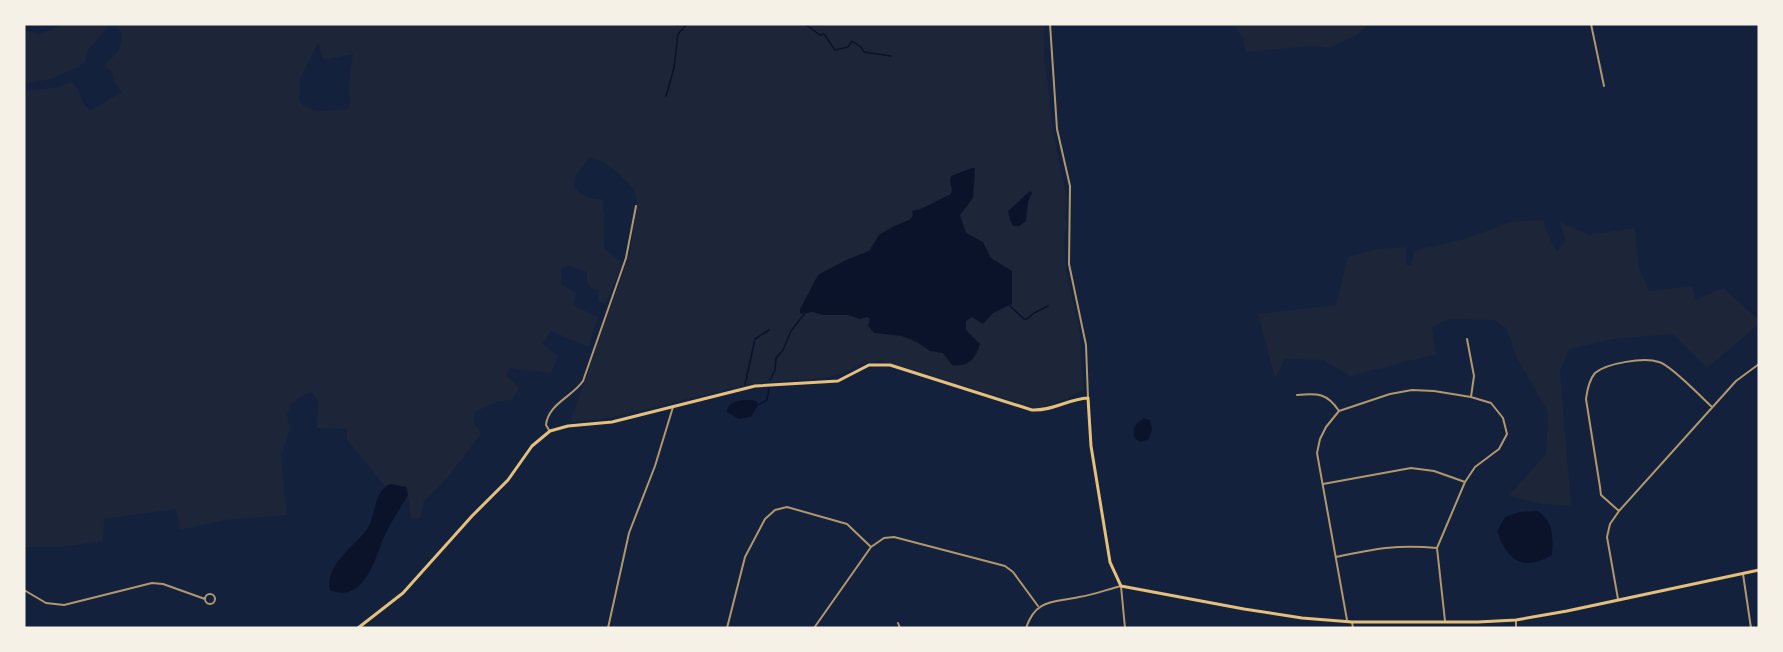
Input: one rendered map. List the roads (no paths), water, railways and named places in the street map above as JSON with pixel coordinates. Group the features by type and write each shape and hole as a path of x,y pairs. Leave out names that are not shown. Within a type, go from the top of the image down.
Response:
{"main road":[{"path":"358,628 403,593 472,516 508,480 532,446 550,431 568,426 612,422 755,386 838,381 869,365 890,365 1032,410 1044,411 1079,398 1088,398 1091,446 1110,562 1121,585 1302,618 1352,622 1478,622 1515,620 1567,611 1759,570"}],"street":[{"path":"1050,24 1057,129 1070,186 1069,264 1086,345 1088,398"},
{"path":"1591,24 1604,86"},
{"path":"550,431 546,425 548,414 575,392 583,381 626,258 636,206"},
{"path":"1467,339 1474,376 1471,397"},
{"path":"1619,511 1601,495 1586,399 1588,386 1596,373 1617,364 1638,360 1660,362 1712,407"},
{"path":"1618,599 1607,537 1610,524 1619,511 1736,381 1759,364"},
{"path":"1347,621 1317,453 1320,439 1326,427 1340,411 1390,394 1412,390 1471,397 1491,403 1503,417 1507,434 1499,449 1475,467 1465,482 1437,548 1445,621"},
{"path":"1297,395 1316,393 1332,400 1340,411"},
{"path":"608,628 629,533 656,466 673,407"},
{"path":"1323,484 1411,468 1434,471 1465,482"},
{"path":"727,628 745,557 765,519 774,510 787,507 847,524 871,547"},
{"path":"814,628 871,547 884,538 894,537 1005,566 1013,572 1038,606"},
{"path":"1336,556 1383,547 1409,545 1437,548"},
{"path":"1743,574 1751,628"},
{"path":"24,590 46,603 64,605 152,583 163,584 205,599"},
{"path":"1026,628 1031,615 1038,606 1054,600 1079,598 1121,585 1125,628"},
{"path":"1515,620 1516,628"},
{"path":"1352,622 1353,628"},
{"path":"898,623 900,628"}],"waterway":[{"path":"666,96 674,68 678,34 687,24"},
{"path":"805,24 820,35 824,34 835,50 848,47 852,41 864,52 891,56"},
{"path":"1010,306 1024,319 1048,306"},
{"path":"770,380 775,370 776,358 783,350 791,331 805,313"},
{"path":"745,385 755,339 769,330"},
{"path":"758,405 767,400 769,388"}]}
